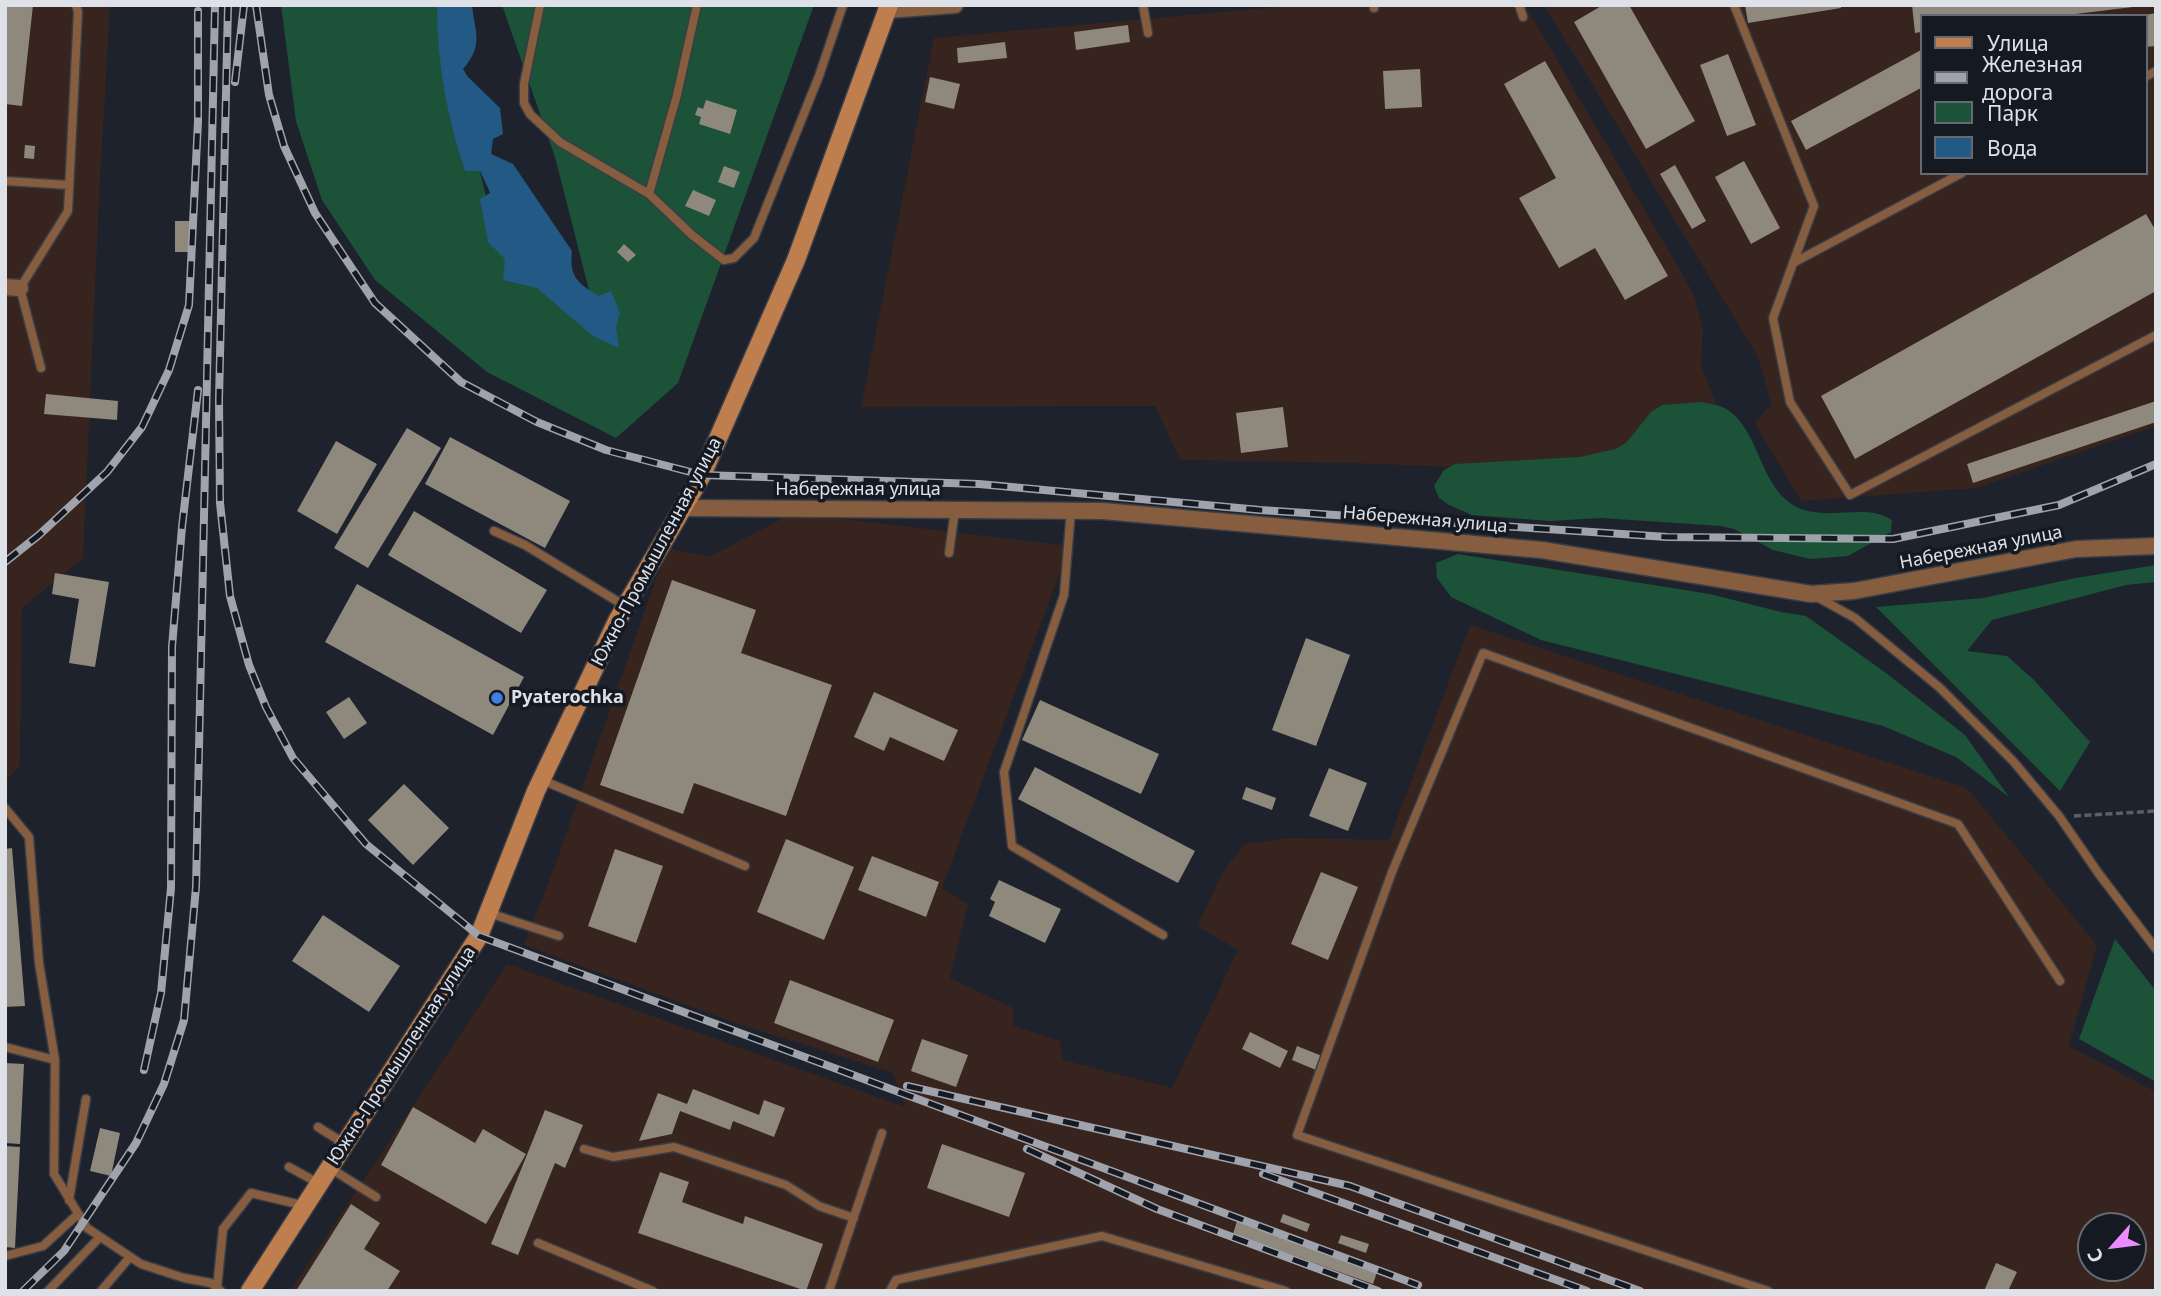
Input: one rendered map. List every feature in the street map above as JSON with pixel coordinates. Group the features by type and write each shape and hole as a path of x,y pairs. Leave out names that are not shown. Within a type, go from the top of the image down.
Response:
{"street":[{"path":"888,8 956,5"},
{"name":"Южно-Промышленная улица","path":"250,1291 479,936 542,779 626,606 702,475 796,260 888,8"},
{"name":"Набережная улица","path":"685,508 1103,511 1542,550 1811,594 1854,591 2076,549 2156,546"}],"lane":[{"path":"41,368 12,287 68,211 78,12 76,5"},
{"path":"540,5 524,84 524,103 530,114 560,142 649,194 692,235 724,260 734,258 754,238 819,76 843,5"},
{"path":"649,194 677,95 697,5"},
{"path":"1143,5 1149,33"},
{"path":"1519,5 1523,17"},
{"path":"1734,5 1814,206 1773,318 1790,402 1850,495 2156,335"},
{"path":"1793,262 1958,175"},
{"path":"5,181 69,185"},
{"path":"949,553 955,510"},
{"path":"1072,510 1064,595 1004,772 1012,846 1163,935"},
{"path":"494,531 525,545 626,606"},
{"path":"1811,594 1855,618 1939,687 2013,761 2059,816 2156,949"},
{"path":"1768,1291 1297,1135 1392,872 1483,653 1958,824 2060,981"},
{"path":"542,779 745,866"},
{"path":"5,807 29,837 39,963 55,1060 54,1174 87,1228 141,1264 184,1278 211,1283 219,1289"},
{"path":"488,913 559,936"},
{"path":"5,1047 55,1060"},
{"path":"69,1200 86,1099"},
{"path":"317,1127 345,1145"},
{"path":"829,1291 882,1133"},
{"path":"584,1149 613,1157 674,1147 786,1185 819,1206 854,1218"},
{"path":"289,1167 320,1184"},
{"path":"330,1168 376,1197"},
{"path":"219,1289 223,1229 251,1193 306,1206"},
{"path":"5,1256 43,1246 78,1214"},
{"path":"890,1291 896,1280 1102,1236 1286,1291"},
{"path":"48,1291 100,1237"},
{"path":"538,1243 642,1289 653,1291"},
{"path":"100,1291 130,1256"}],"path":[{"path":"2059,816 2156,811"}],"shaded area":[{"path":"5,5 110,5 83,558 22,608 20,765 5,782"},
{"path":"1300,5 1525,5 1692,291 1703,328 1701,365 1731,441 1619,473 1180,460 1155,406 861,407 934,38"},
{"path":"1544,5 2156,5 2156,426 1976,488 1801,501 1755,423 1771,404 1758,357"},
{"path":"793,513 1070,546 942,888 968,904 950,978 1013,1008 1013,1026 1060,1041 1063,1060 1172,1088 1238,950 1197,926 1224,870 1245,844 1293,838 1389,840 1470,625 1967,788 2097,945 2069,1046 2156,1092 2156,1291 290,1291 507,964 905,1107 893,1073 730,1021 524,945 553,871 667,548 709,557"}],"green space":[{"path":"281,5 438,5 499,248 600,333 555,157 502,5 814,5 678,383 616,438 487,372 375,280 322,200 296,121"},
{"path":"1702,402 1725,408 1738,419 1752,441 1769,478 1785,499 1811,512 1867,512 1880,515 1892,520 1891,532 1848,556 1810,559 1773,550 1734,529 1721,526 1601,518 1550,521 1472,515 1439,498 1434,486 1444,470 1455,464 1580,457 1615,449 1626,443 1651,412 1662,405"},
{"path":"1458,554 1710,594 1806,616 1886,673 1965,735 2009,797 1956,757 1883,726 1541,640 1451,597 1437,578 1436,563"},
{"path":"2156,565 2156,582 2126,585 1992,620 1967,651 2007,656 2034,680 2090,742 2060,791 1876,607 1983,598 2076,578"},
{"path":"2115,939 2156,991 2156,1082 2079,1039"}],"water":[{"path":"437,5 472,5 476,46 470,61 463,69 500,108 503,134 493,139 491,154 513,164 572,251 572,267 576,279 599,296 611,291 620,313 616,327 619,348 593,336 537,288 503,280 505,259 488,242 480,199 493,191 495,178 487,171 465,171 444,90"}],"building":[{"path":"5,5 33,5 22,106 5,104"},
{"path":"1603,5 1629,5 1695,121 1646,149 1574,22"},
{"path":"1745,5 1840,5 1841,8 1748,23"},
{"path":"1912,5 2133,5 2075,14 1920,14 1920,32 1915,33"},
{"path":"2156,13 2156,46 2147,47 2147,15"},
{"path":"1128,25 1130,42 1076,50 1074,32"},
{"path":"1005,42 1007,58 958,63 957,48"},
{"path":"1920,51 1920,89 1806,150 1791,121"},
{"path":"1728,54 1756,125 1727,136 1700,65"},
{"path":"1545,61 1668,276 1625,300 1595,248 1559,268 1519,198 1556,178 1504,84"},
{"path":"1420,69 1422,107 1385,109 1383,71"},
{"path":"930,77 960,84 954,109 925,102"},
{"path":"706,100 737,110 730,134 699,124 701,117 695,115 698,107 703,109"},
{"path":"25,145 35,146 34,159 24,158"},
{"path":"1744,161 1780,228 1751,244 1715,177"},
{"path":"1675,165 1706,221 1692,229 1660,174"},
{"path":"724,166 740,172 734,188 718,182"},
{"path":"693,190 716,200 709,216 685,206"},
{"path":"2146,214 2156,231 2156,291 1855,459 1821,396"},
{"path":"175,221 189,221 190,252 175,252"},
{"path":"624,244 636,255 628,262 617,252"},
{"path":"46,394 118,401 117,420 44,414"},
{"path":"2156,401 2156,422 1973,483 1967,464"},
{"path":"1283,407 1288,447 1241,453 1236,413"},
{"path":"407,428 441,448 368,568 334,548"},
{"path":"450,437 570,501 545,548 425,484"},
{"path":"336,441 377,464 337,534 297,511"},
{"path":"414,511 547,590 521,633 388,555"},
{"path":"55,573 109,582 95,667 69,663 79,599 52,594"},
{"path":"672,580 756,610 741,653 832,685 786,816 694,783 683,814 600,785"},
{"path":"357,584 524,677 493,735 325,642"},
{"path":"1306,638 1350,655 1316,746 1272,730"},
{"path":"874,692 958,730 944,761 890,737 884,751 854,737"},
{"path":"349,697 367,723 344,739 326,712"},
{"path":"1040,700 1159,754 1141,794 1022,740"},
{"path":"1035,767 1195,851 1178,883 1018,799"},
{"path":"1329,768 1367,783 1348,831 1309,816"},
{"path":"404,784 449,828 413,865 368,820"},
{"path":"1246,787 1276,798 1272,810 1242,799"},
{"path":"786,839 854,867 824,940 757,912"},
{"path":"12,848 25,1006 5,1007 5,849"},
{"path":"615,849 663,866 636,943 588,926"},
{"path":"872,856 939,882 926,917 858,890"},
{"path":"1321,872 1358,887 1328,960 1291,944"},
{"path":"999,880 1061,909 1045,943 989,916 995,902 990,899"},
{"path":"323,915 400,966 369,1012 292,961"},
{"path":"790,980 894,1020 878,1062 774,1023"},
{"path":"1250,1032 1288,1051 1280,1068 1242,1049"},
{"path":"922,1039 968,1055 956,1087 911,1071"},
{"path":"1297,1046 1322,1056 1316,1070 1292,1060"},
{"path":"5,1063 24,1064 20,1144 5,1143"},
{"path":"693,1089 759,1115 764,1100 785,1108 774,1137 733,1121 730,1130 680,1111 672,1134 639,1141 658,1093 687,1104"},
{"path":"413,1107 475,1143 483,1129 526,1154 486,1224 381,1165"},
{"path":"545,1110 583,1125 565,1168 555,1163 518,1255 491,1244"},
{"path":"100,1128 120,1133 111,1176 90,1171"},
{"path":"942,1144 1025,1173 1009,1217 927,1188"},
{"path":"5,1146 20,1147 15,1248 5,1247"},
{"path":"660,1172 689,1182 682,1202 743,1224 745,1216 823,1244 806,1291 638,1233"},
{"path":"351,1204 380,1223 364,1249 400,1271 387,1291 296,1291"},
{"path":"1283,1214 1310,1224 1307,1232 1280,1222"},
{"path":"1237,1221 1377,1272 1373,1284 1233,1234"},
{"path":"1341,1235 1369,1244 1366,1253 1338,1243"},
{"path":"1996,1263 2017,1272 2008,1291 1984,1291"}],"waterway":[{"path":"481,152 505,203"}],"railway":[{"path":"23,1291 64,1251 136,1143 164,1084 184,1020 196,887 215,5"},
{"path":"228,5 219,400 220,503 230,596 249,665 266,707 293,758 366,844 479,936 1418,1285"},
{"path":"235,82 244,5"},
{"path":"256,5 269,95 284,146 315,213 375,303 461,382 537,422 606,450 702,475 979,484 1260,510 1667,537 1893,539 2059,505 2156,464"},
{"path":"5,562 39,535 107,472 142,427 169,370 189,305 198,121 198,11"},
{"path":"144,1070 161,993 171,888 172,647 182,527 198,390"},
{"path":"907,1086 1350,1186 1640,1291"},
{"path":"1027,1149 1157,1209 1378,1291"},
{"path":"1263,1174 1587,1291"}],"place":[{"name":"Pyaterochka","path":"497,698"}]}
